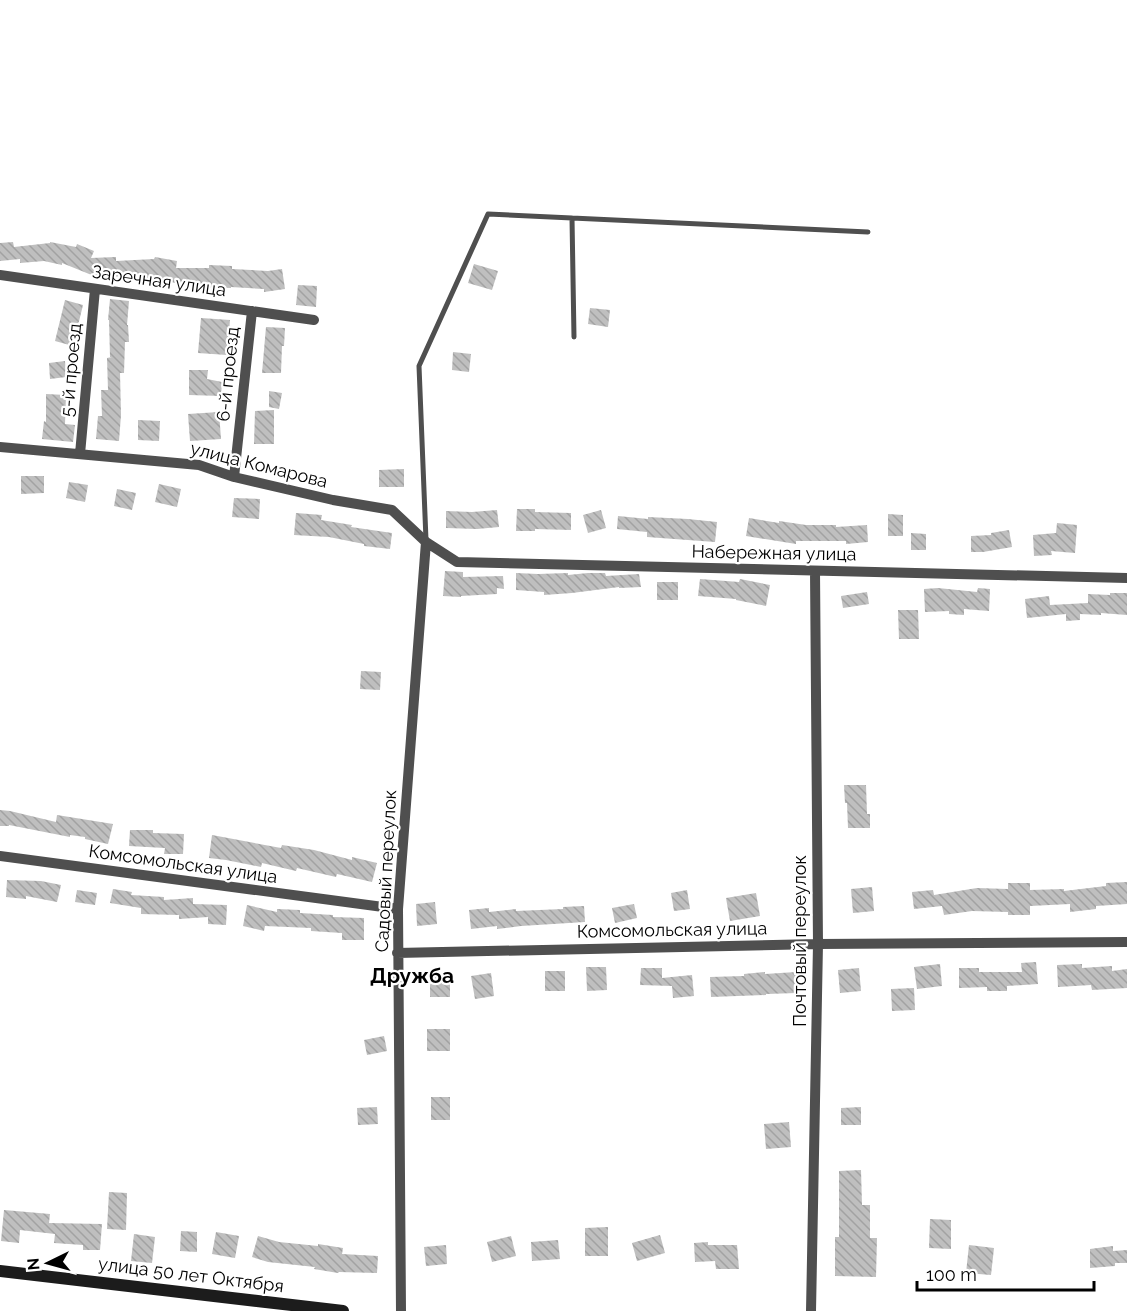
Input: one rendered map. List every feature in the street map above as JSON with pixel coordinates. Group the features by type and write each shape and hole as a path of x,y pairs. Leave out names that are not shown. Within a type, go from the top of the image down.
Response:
{"street":[{"name":"Заречная улица","path":"0,275 314,320"},
{"name":"5-й проезд","path":"80,454 95,289"},
{"name":"6-й проезд","path":"234,477 252,311"},
{"name":"улица Комарова","path":"0,447 199,465 234,477 333,500 392,510 426,542"},
{"name":"Набережная улица","path":"426,542 457,562 1127,578"},
{"name":"Садовый переулок","path":"401,1311 398,909 426,542"},
{"name":"Почтовый переулок","path":"811,1311 818,944 815,571"},
{"name":"Комсомольская улица","path":"0,856 398,909"},
{"name":"Комсомольская улица","path":"397,952 818,944 1127,942"},
{"name":"улица 50 лет Октября","path":"0,1271 343,1311"}],"lane":[{"path":"426,542 419,366 488,214 868,232"},
{"path":"572,218 574,337"}],"building":[{"path":"13,242 14,247 50,242 76,247 77,244 94,251 91,258 116,257 116,261 154,259 155,257 177,261 176,268 209,268 209,265 268,271 282,269 285,289 264,292 264,289 187,287 187,285 153,279 123,280 123,276 99,278 62,263 62,265 44,261 20,263 20,259 0,261 0,243"},
{"path":"474,264 498,271 492,290 468,283"},
{"path":"298,285 317,286 316,307 296,305"},
{"path":"110,299 129,301 127,325 129,342 125,342 124,373 120,373 119,441 96,439 98,416 102,416 101,390 108,390 107,358 112,357 110,357 108,320"},
{"path":"65,300 83,305 73,346 55,341"},
{"path":"590,308 610,310 608,327 588,324"},
{"path":"201,318 230,320 227,355 198,353"},
{"path":"266,327 285,328 281,373 262,373"},
{"path":"453,352 471,354 469,372 452,370"},
{"path":"65,361 66,377 50,379 49,363"},
{"path":"189,370 208,370 207,379 222,382 221,396 189,395"},
{"path":"269,391 282,393 279,409 269,407"},
{"path":"46,394 66,395 65,424 75,425 73,442 42,439 44,421 46,422"},
{"path":"274,410 274,444 254,444 255,411"},
{"path":"219,412 221,439 190,441 188,414"},
{"path":"138,420 160,421 159,441 138,440"},
{"path":"404,469 404,487 379,487 379,470"},
{"path":"21,476 44,476 44,493 21,494"},
{"path":"69,482 88,485 85,502 66,498"},
{"path":"159,484 181,489 177,507 155,502"},
{"path":"117,489 136,493 132,510 114,506"},
{"path":"234,498 260,499 259,519 232,517"},
{"path":"517,509 571,513 571,530 516,531"},
{"path":"497,510 499,527 446,528 446,511"},
{"path":"601,510 606,528 588,533 583,515"},
{"path":"296,513 322,515 321,520 392,533 390,549 364,546 364,544 329,537 294,535"},
{"path":"888,514 903,515 903,536 888,536"},
{"path":"618,516 717,522 715,542 647,537 647,532 617,529"},
{"path":"749,518 779,523 779,521 806,525 836,525 836,527 867,525 868,542 846,544 846,541 796,541 796,544 746,536"},
{"path":"1057,523 1077,525 1075,553 1051,551 1052,555 1034,556 1033,535 1056,533"},
{"path":"1009,530 1012,547 971,552 971,536 991,535 991,533"},
{"path":"911,533 926,534 926,550 911,550"},
{"path":"445,571 463,572 463,577 503,576 504,589 497,588 497,594 443,596"},
{"path":"516,573 568,573 568,575 605,573 606,576 639,574 641,587 619,587 544,595 544,592 516,590"},
{"path":"700,579 739,582 740,579 770,585 766,606 736,599 698,596"},
{"path":"657,582 678,582 678,600 657,600"},
{"path":"978,588 990,589 989,611 964,609 964,615 949,614 949,611 925,612 924,589 977,592"},
{"path":"867,592 869,604 843,608 841,596"},
{"path":"1110,593 1127,593 1127,615 1080,614 1080,620 1066,621 1066,614 1027,618 1025,599 1049,596 1050,605 1088,603 1088,594 1110,595"},
{"path":"898,610 918,610 919,639 899,639"},
{"path":"361,671 381,672 380,690 360,689"},
{"path":"844,785 866,785 870,828 848,828"},
{"path":"0,810 56,822 57,815 113,824 108,844 85,839 85,837 70,835 70,837 9,825 0,826"},
{"path":"130,830 184,834 183,854 164,854 165,848 129,846"},
{"path":"212,835 281,848 282,845 314,850 352,860 352,857 377,863 372,882 297,868 296,871 262,863 261,867 209,858"},
{"path":"7,880 41,881 61,885 57,902 26,896 26,899 6,897"},
{"path":"1127,882 1127,904 1096,906 1096,909 1070,912 1070,904 1030,906 1030,915 972,911 944,915 942,906 914,909 912,892 933,890 934,895 977,888 1008,889 1008,883 1030,883 1030,890 1064,889 1064,891 1106,886 1106,883"},
{"path":"872,887 874,911 853,913 851,889"},
{"path":"113,889 132,892 131,895 164,897 164,900 193,898 193,904 227,905 226,925 208,924 208,917 179,919 179,915 141,914 141,908 110,903"},
{"path":"77,890 97,893 95,905 75,902"},
{"path":"687,890 690,909 674,911 671,893"},
{"path":"756,893 760,916 730,921 726,898"},
{"path":"435,902 437,924 417,926 416,904"},
{"path":"634,904 637,918 615,923 612,908"},
{"path":"247,905 277,912 277,909 300,910 300,913 364,918 364,940 342,940 342,933 311,931 311,928 265,926 264,931 243,926"},
{"path":"584,906 585,922 471,929 469,910 489,908 489,912"},
{"path":"1036,962 1038,984 1007,986 1007,991 987,991 987,987 959,988 959,968 979,968 979,972 1022,972 1021,963"},
{"path":"940,964 942,986 917,989 914,967"},
{"path":"1082,964 1082,968 1112,966 1112,971 1127,969 1127,988 1092,990 1091,985 1058,987 1057,965"},
{"path":"586,967 606,967 607,990 587,991"},
{"path":"641,968 662,968 662,978 692,975 694,996 673,998 672,986 640,985"},
{"path":"859,968 861,991 840,993 838,970"},
{"path":"545,971 565,971 565,991 545,991"},
{"path":"765,972 765,974 796,972 797,993 711,997 710,977 744,976 744,974"},
{"path":"491,973 494,996 475,999 471,976"},
{"path":"430,975 450,975 450,997 430,997"},
{"path":"914,988 915,1010 892,1011 891,989"},
{"path":"427,1029 450,1029 450,1051 427,1051"},
{"path":"384,1036 387,1051 367,1055 364,1040"},
{"path":"431,1097 450,1097 450,1120 431,1120"},
{"path":"377,1107 378,1124 358,1125 357,1108"},
{"path":"861,1107 861,1125 841,1125 841,1108"},
{"path":"789,1122 791,1147 766,1149 764,1124"},
{"path":"861,1170 862,1205 870,1205 870,1238 877,1238 876,1277 835,1276 835,1237 839,1237 839,1171"},
{"path":"109,1192 127,1193 126,1230 107,1229"},
{"path":"4,1210 50,1214 49,1223 102,1224 100,1250 83,1250 83,1245 54,1243 55,1234 20,1230 19,1243 1,1241"},
{"path":"930,1219 951,1220 951,1249 929,1248"},
{"path":"608,1227 608,1256 585,1256 585,1228"},
{"path":"181,1231 197,1232 197,1252 180,1251"},
{"path":"216,1232 239,1236 235,1258 212,1254"},
{"path":"134,1234 155,1237 152,1263 131,1261"},
{"path":"660,1235 665,1253 637,1261 632,1243"},
{"path":"258,1236 279,1242 343,1248 342,1254 378,1256 377,1273 338,1273 314,1269 315,1267 268,1262 252,1257"},
{"path":"511,1236 516,1256 492,1262 487,1242"},
{"path":"558,1240 560,1259 532,1261 531,1242"},
{"path":"708,1242 708,1245 737,1245 739,1269 716,1269 715,1261 695,1262 694,1243"},
{"path":"446,1245 447,1264 426,1266 424,1247"},
{"path":"969,1245 994,1248 991,1275 966,1273"},
{"path":"1113,1246 1113,1251 1127,1250 1127,1263 1090,1268 1090,1249"}],"district":[{"name":"Дружба","path":"412,976"}]}
